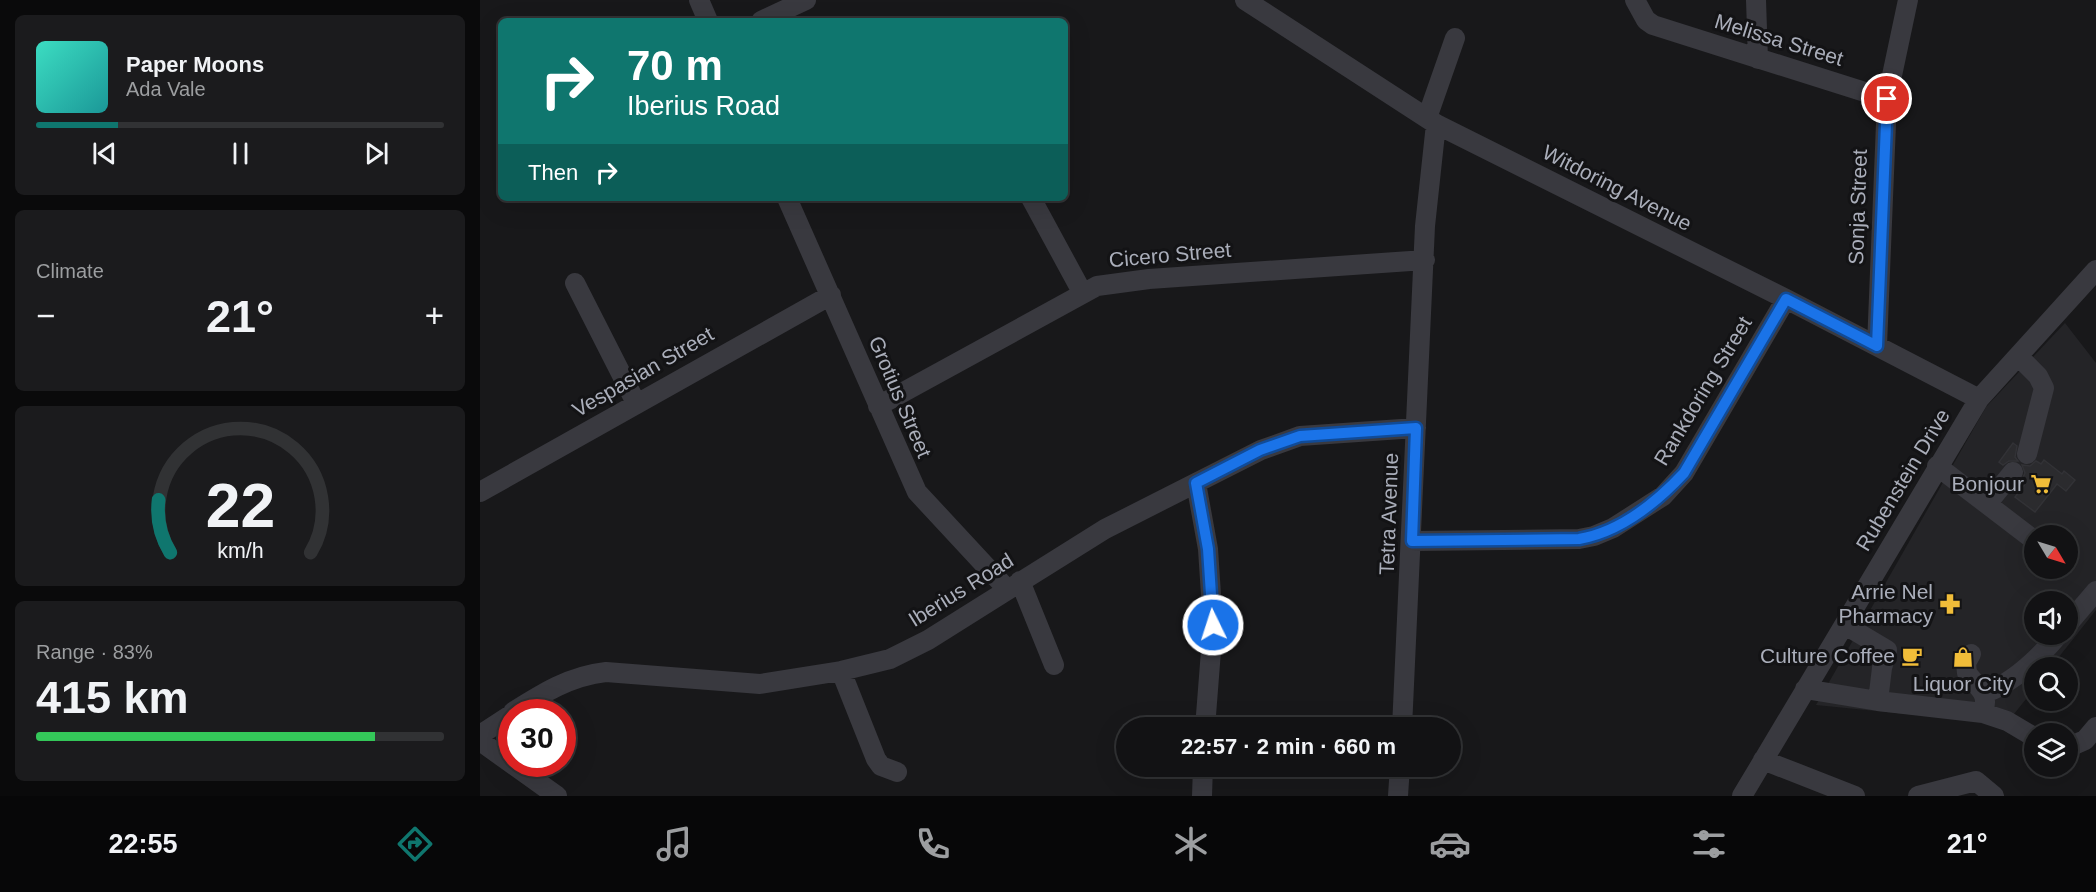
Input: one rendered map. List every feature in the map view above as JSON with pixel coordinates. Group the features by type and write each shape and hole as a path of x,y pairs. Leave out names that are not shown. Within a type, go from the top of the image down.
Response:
{"street":[{"path":"699,0 707,18"},
{"path":"767,18 806,0"},
{"name":"Witdoring Avenue","path":"1245,0 1432,121 1979,399"},
{"name":"Melissa Street","path":"1635,0 1646,20 1653,25 1887,99"},
{"path":"1756,0 1758,59"},
{"name":"Sonja Street","path":"1877,346 1887,99 1908,0"},
{"name":"Tetra Avenue","path":"1403,717 1432,121 1455,38"},
{"name":"Grotius Street","path":"788,201 916,492 1013,585"},
{"path":"1033,201 1082,292"},
{"name":"Cicero Street","path":"878,406 1082,292 1115,282 1425,260"},
{"name":"Rubenstein Drive","path":"1742,796 1979,399 2054,322 2096,270"},
{"path":"575,283 636,403"},
{"name":"Vespasian Street","path":"480,492 831,295"},
{"name":"Rankdoring Street","path":"1412,541 1579,539 1613,528 1642,510 1663,496 1684,473 1786,299"},
{"path":"2019,357 2038,376 2044,387 2027,454"},
{"name":"Iberius Road","path":"535,699 556,686 583,675 595,673 623,673 760,684 841,671 910,651 1105,529 1260,450 1290,439 1326,433 1416,428"},
{"path":"1937,466 2024,532"},
{"path":"1987,504 2013,472"},
{"path":"1196,483 1208,549 1213,625 1206,717"},
{"path":"1013,585 1054,665"},
{"path":"2078,612 2096,591"},
{"path":"1845,625 1887,650 1878,701"},
{"path":"1985,693 1996,689 2037,660 2050,645"},
{"path":"1971,654 1966,663 1966,674 1985,693 1987,701 1983,713"},
{"path":"841,671 876,759 881,766 897,772"},
{"path":"1805,689 1878,701 1983,713 2007,721 2024,730"},
{"name":"Iberius Road","path":"480,735 498,723"},
{"path":"2078,743 2085,740 2096,727"},
{"path":"480,741 557,796"},
{"path":"1763,760 1855,796"},
{"path":"1202,796 1203,777"},
{"path":"1398,796 1399,777"},
{"path":"1918,796 1976,781 1994,796"}],"shaded area":[{"path":"2065,323 2096,363 2096,610 2078,633 2078,591 2024,591 2024,645 2068,645 2059,657 2024,657 2024,702 2006,724 1816,705 1986,407"}],"building":[{"path":"2013,443 2017,446 2015,457 2018,461 2009,461 2003,465 1999,462"},
{"path":"2044,460 2062,474 2064,471 2075,480 2066,491 2057,484 2035,512 2015,497 2026,483 2022,480 2025,473 2022,465 2030,466 2036,461 2041,464"}],"place":[{"name":"Bonjour","path":"2041,484"},
{"name":"Arrie Nel Pharmacy","path":"1950,604"},
{"name":"Culture Coffee","path":"1912,656"},
{"name":"Liquor City","path":"1963,657"}],"route":[{"path":"1213,625 1208,549 1196,483 1281,441 1326,433 1416,428 1412,541 1579,539 1594,536 1628,519 1663,496 1684,473 1786,299 1877,346 1887,99"}]}
